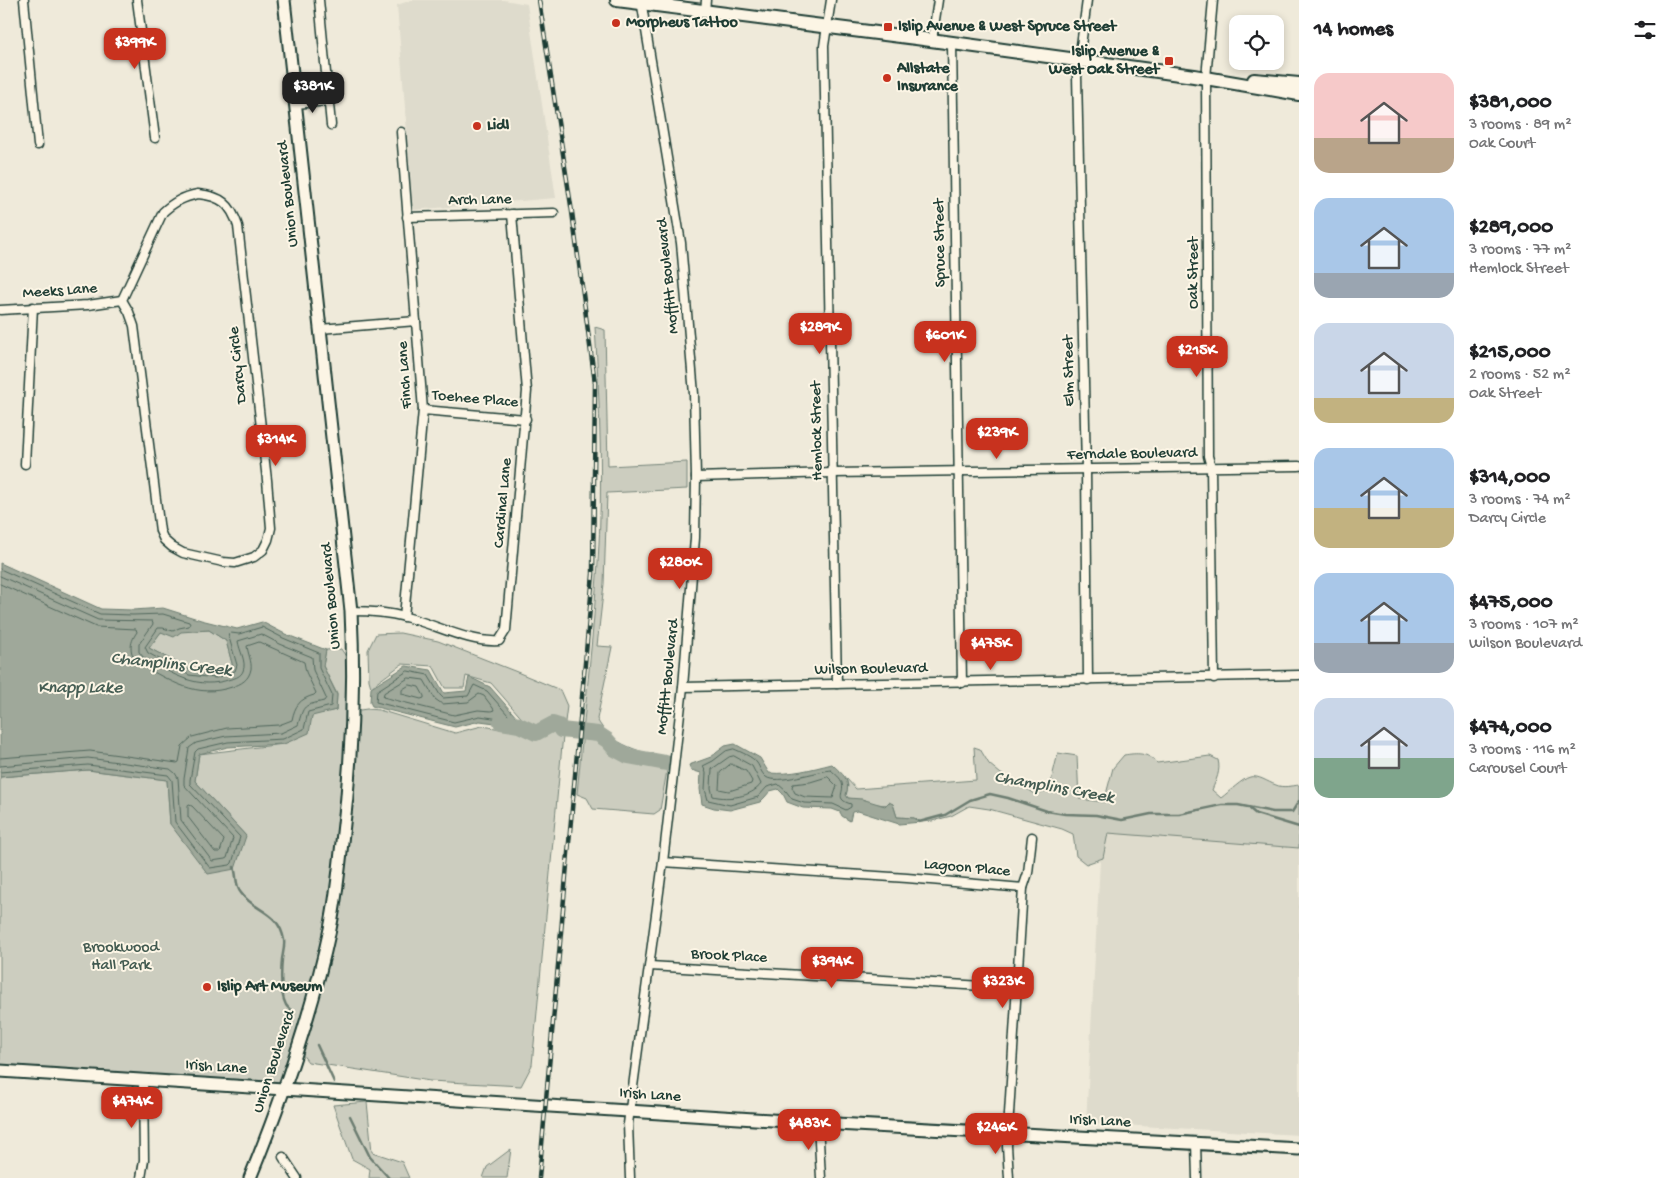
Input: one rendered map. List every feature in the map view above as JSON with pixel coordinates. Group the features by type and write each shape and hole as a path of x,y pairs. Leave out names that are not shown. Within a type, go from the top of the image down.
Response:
{"main road":[{"path":"617,0 706,5 828,27 1206,78 1299,94"},
{"path":"1206,78 1299,84"}],"street":[{"path":"24,0 38,145"},
{"path":"137,0 155,138"},
{"name":"Union Boulevard","path":"250,1178 284,1089 313,998 330,927 339,867 352,747 354,680 351,611 284,0"},
{"path":"319,0 331,125"},
{"name":"Hemlock Street","path":"831,0 824,51 837,684"},
{"path":"932,40 938,0"},
{"name":"Elm Street","path":"1087,0 1077,76 1086,469 1088,680"},
{"name":"Oak Street","path":"1213,0 1206,78 1208,446 1214,678"},
{"name":"Moffitt Boulevard","path":"630,1178 628,1130 630,1111 663,862 683,687 695,538 696,477 694,394 682,243 642,2"},
{"name":"Spruce Street","path":"952,43 962,683"},
{"path":"295,104 329,101"},
{"name":"Finch Lane","path":"401,132 423,410 404,616"},
{"name":"Darcy Circle","path":"198,194 218,198 227,205 234,215 238,226 271,528 265,545 254,557 235,563 208,560 183,553 164,540 160,531 134,326 122,300 163,212 172,203 186,196 198,194"},
{"name":"Arch Lane","path":"407,216 554,213"},
{"name":"Cardinal Lane","path":"351,611 380,612 404,616 485,642 499,641 506,630 527,391 512,214"},
{"name":"Meeks Lane","path":"0,310 88,305 122,300"},
{"path":"24,464 33,307"},
{"path":"320,329 416,321"},
{"name":"Toehee Place","path":"423,410 526,419"},
{"name":"Ferndale Boulevard","path":"696,477 833,473 1299,466"},
{"name":"Wilson Boulevard","path":"683,687 1299,676"},
{"path":"1023,888 1028,873 1032,837"},
{"name":"Lagoon Place","path":"663,862 907,878 1023,888 1007,1146 1008,1178"},
{"name":"Brook Place","path":"650,966 1016,988"},
{"name":"Irish Lane","path":"0,1070 818,1123 1299,1149"},
{"path":"142,1178 144,1160 143,1080"},
{"path":"818,1123 821,1178"},
{"path":"1196,1143 1197,1178"},
{"path":"284,1157 297,1178"}],"shaded area":[{"path":"412,0 504,0 527,4 556,198 413,210 397,5"},
{"path":"1102,824 1299,842 1299,1135 1086,1123"}],"green space":[{"path":"595,327 605,330 608,466 687,462 687,489 607,493 604,584 597,646 612,647 597,719 610,736 619,742 669,759 660,810 654,814 593,809 587,798 577,794 594,621 600,533 600,445"},
{"path":"209,630 226,641 233,667 216,673 190,670 149,648 161,632"},
{"name":"Brookwood Hall Park","path":"400,633 438,641 560,690 567,706 532,1065 521,1086 430,1081 308,1062 295,1045 277,1088 0,1070 0,777 88,770 167,780 170,824 246,836 195,781 199,754 284,744 312,715 336,710 337,694 323,666 326,650 341,649 353,667 353,711 379,710 455,733 482,726 522,732 525,722 491,683 466,676 464,688 445,688 433,666 402,664 371,687 368,650 376,634"},
{"path":"974,747 980,749 989,764 1001,774 1035,794 1049,790 1058,753 1077,756 1079,799 1104,802 1113,768 1124,755 1142,754 1157,763 1210,756 1218,760 1218,772 1212,790 1221,798 1239,783 1250,777 1260,778 1281,786 1299,785 1299,848 1108,833 1103,858 1086,864 1076,856 1073,834 1062,829 989,809 969,806 951,816 921,822 914,818 897,817 893,804 871,803 848,798 846,795 848,786 846,778 856,789 976,780"},
{"path":"367,1102 372,1152 402,1162 409,1178 369,1178 370,1169 352,1159 333,1105"},
{"path":"511,1149 507,1178 483,1178 487,1167"}],"water":[{"name":"Knapp Lake","path":"0,563 101,609 133,610 163,608 237,629 262,622 285,634 326,650 323,666 337,695 336,710 312,716 309,733 284,744 228,747 199,754 195,781 246,836 235,869 208,874 170,824 167,780 88,770 0,777","holes":["209,630 226,641 233,667 216,673 190,670 149,648 161,632 174,637 181,632"]},
{"path":"406,666 431,670 444,693 466,691 469,677 490,687 525,727 480,721 455,727 372,706 370,702 371,688"},
{"path":"735,744 760,758 769,773 809,770 832,764 843,774 847,781 846,795 848,798 862,799 885,806 889,802 893,804 897,817 914,818 921,822 899,824 858,811 852,812 850,821 842,816 840,812 832,809 803,808 787,802 778,789 770,791 760,802 730,810 702,804 700,789 701,773 691,770 689,765 711,757 725,746"}],"waterway":[{"name":"Champlins Creek","path":"501,722 519,725 536,733 553,724 559,726 561,730 598,734 615,749 628,756 666,763"},
{"name":"Champlins Creek","path":"919,822 945,815 970,800 990,794 1047,811 1065,814 1096,815 1122,820 1151,814 1179,814 1222,805 1238,805 1273,812 1292,812 1299,801"},
{"path":"1250,809 1256,814 1299,827"},
{"path":"234,867 241,893 272,917 281,930 284,942 281,970 283,995 286,1005 294,1013"},
{"path":"317,1045 334,1082"},
{"path":"350,1116 370,1157 389,1178"}],"railway":[{"path":"539,0 572,212 595,383 593,574 539,1178"}],"place":[{"name":"Morpheus Tattoo","path":"616,23"},
{"name":"Islip Avenue & West Spruce Street","path":"888,27"},
{"name":"Islip Avenue & West Oak Street","path":"1169,61"},
{"name":"Allstate Insurance","path":"887,78"},
{"name":"Lidl","path":"477,126"},
{"name":"Islip Art Museum","path":"207,987"}]}
